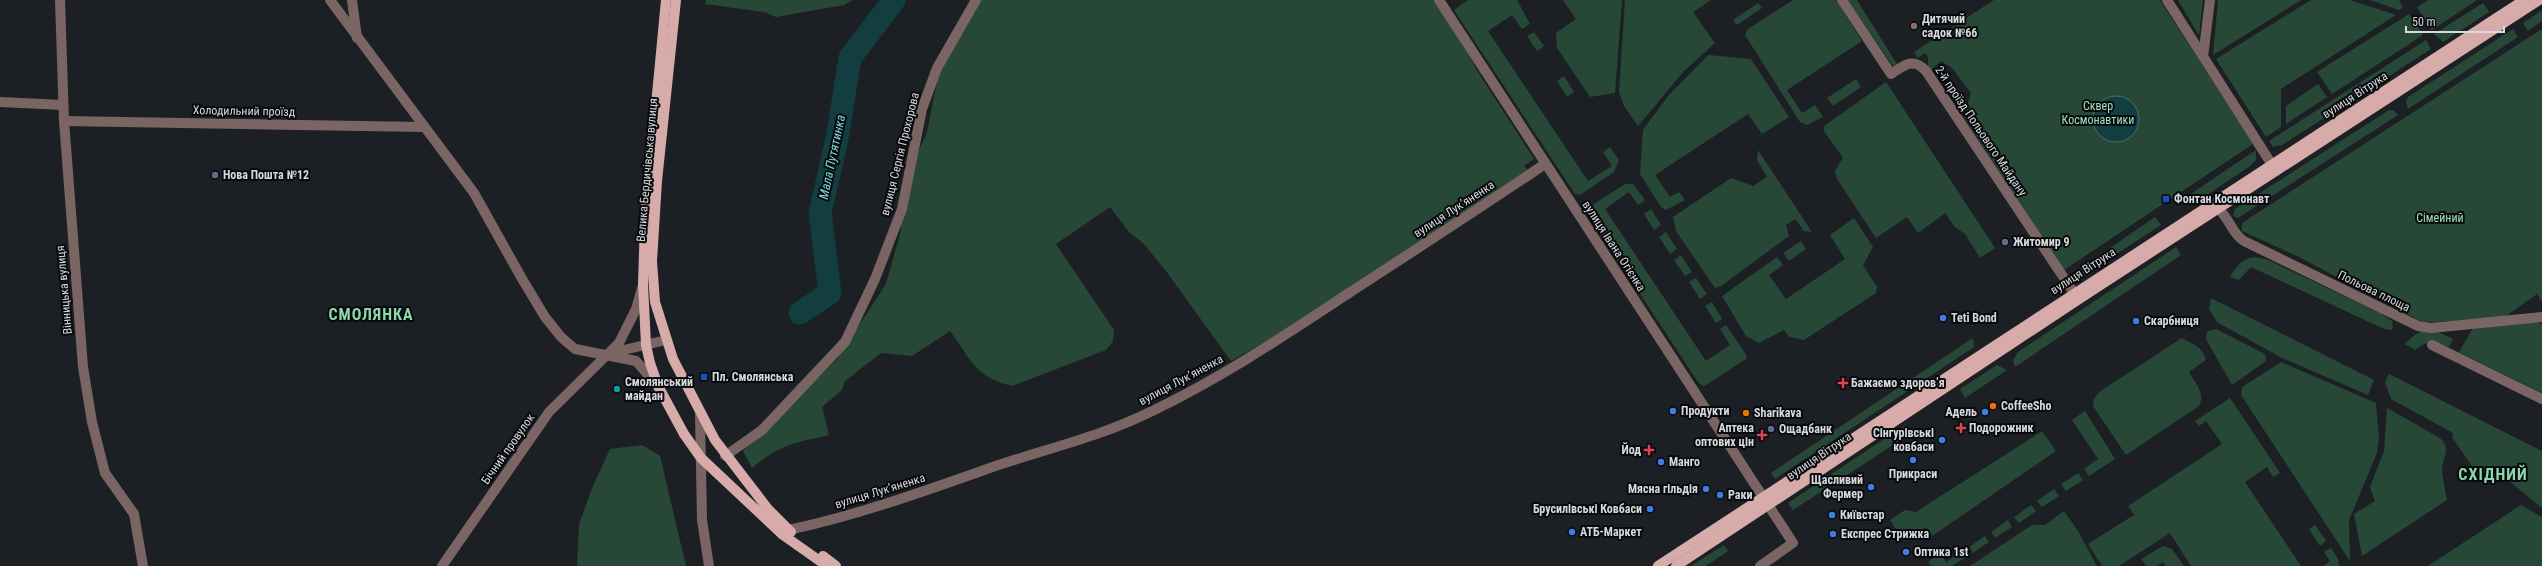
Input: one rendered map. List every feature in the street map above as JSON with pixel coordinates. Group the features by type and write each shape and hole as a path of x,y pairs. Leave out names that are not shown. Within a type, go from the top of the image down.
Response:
{"main road":[{"name":"Велика Бердичівська вулиця","path":"642,284 644,220 666,0"},
{"name":"Велика Бердичівська вулиця","path":"666,340 654,302 652,261 657,181 676,0"},
{"name":"вулиця Вітрука","path":"1658,566 1765,502 2218,209 2273,168 2524,0"},
{"name":"вулиця Вітрука","path":"1676,566 1765,502 2074,293 2539,0"},
{"path":"642,284 646,344 658,386 684,434 701,458 748,504 765,511 836,566"},
{"path":"666,340 700,414 726,456 765,511 783,535 827,566"}],"street":[{"name":"Вінницька вулиця","path":"60,0 64,121 83,367 92,422 105,473 134,514 144,566"},
{"path":"330,0 357,39 474,193 525,284 545,317 561,337 575,349 588,353 636,361 658,386"},
{"path":"352,0 357,39"},
{"name":"вулиця Сергія Прохорова","path":"726,456 762,430 844,342 875,279 902,209 922,109 938,68 976,0"},
{"name":"вулиця Івана Огієнка","path":"1439,0 1793,543 1760,566"},
{"name":"2-й проїзд Польового Майдану","path":"1842,0 1892,74 1910,62 1915,62 1926,71 2074,293"},
{"path":"2167,0 2273,168"},
{"path":"2203,57 2210,0"},
{"path":"0,102 63,105"},
{"name":"Холодильний проїзд","path":"64,121 424,127"},
{"name":"вулиця Лукʼяненка","path":"788,530 813,525 956,482 988,469 1063,446 1148,413 1231,368 1292,330 1545,164"},
{"name":"Польова площа","path":"2218,209 2223,213 2234,232 2244,241 2418,326 2431,328 2542,317"},
{"path":"605,355 619,343 626,332 636,310 642,284"},
{"path":"605,355 666,340"},
{"path":"2432,345 2542,399"},
{"name":"Бічний провулок","path":"442,566 549,412 605,355"},
{"path":"700,414 702,520 709,566"}],"green space":[{"path":"706,0 853,0 844,5 776,17 764,12 705,4"},
{"path":"977,0 1434,0 1464,44 1476,69 1534,159 1524,166 1528,170 1293,326 1231,361 1166,271 1143,243 1129,232 1110,207 1056,244 1114,330 1113,341 1106,350 1012,386 999,382 981,372 974,365 950,331 912,356 881,353 845,381 842,390 822,407 829,435 780,449 752,468 743,451 837,359 886,284 900,234 908,176 927,132 939,72"},
{"path":"1468,0 1517,0 1530,24 1522,29 1512,15 1488,31 1588,181 1612,166 1603,152 1610,147 1619,160 1614,172 1580,195 1575,194 1454,10"},
{"path":"1563,0 1622,0 1615,93 1590,97 1557,48 1556,33 1576,19"},
{"path":"1625,0 1711,0 1693,12 1715,43 1684,71 1638,126 1624,106 1619,92"},
{"path":"1793,0 1836,0 1862,41 1787,90 1802,113 1815,105 1823,117 1807,125 1800,122 1745,35 1748,29"},
{"path":"1848,0 1857,0 1897,64 1893,66"},
{"name":"Сквер Космонавтики","path":"1994,0 2160,0 2253,144 2064,270 1964,117 1971,93 1952,68 1941,61 1931,70 1928,66 1928,57 1925,53 1918,58 1914,52"},
{"path":"2178,0 2203,0 2199,35 2198,34"},
{"path":"2218,0 2301,0 2213,55"},
{"path":"2311,0 2350,0 2396,15 2281,89 2281,127 2266,137 2216,59"},
{"path":"2370,0 2399,0 2403,7 2399,10"},
{"path":"2428,0 2477,0 2432,30 2417,7"},
{"path":"1758,3 1762,8 1737,25 1733,20"},
{"path":"2483,3 2489,12 2443,42 2434,34"},
{"path":"2542,10 2542,21 2528,31 2523,23"},
{"path":"2409,14 2423,35 2332,94 2317,72"},
{"path":"2513,29 2518,37 2408,109 2406,102 2408,97"},
{"name":"Сімейний","path":"2542,29 2542,302 2537,294 2506,316 2499,318 2433,322 2420,321 2297,256 2242,231 2242,223"},
{"path":"1534,32 1544,46 1537,51 1527,36"},
{"path":"2426,40 2431,49 2282,145 2273,147 2269,141"},
{"path":"1708,55 1751,59 1789,117 1762,134 1748,114 1655,175 1670,197 1679,192 1685,200 1666,210 1661,207 1640,174 1643,130 1668,96"},
{"path":"1564,76 1574,92 1567,97 1557,81"},
{"path":"1856,79 1861,87 1833,106 1827,98"},
{"path":"1886,82 1995,248 1980,258 1965,234 1955,227 1945,213 1918,233 1907,217 1876,238 1837,179 1835,171 1843,158 1824,131 1824,126"},
{"path":"2318,84 2327,97 2286,124 2286,106"},
{"path":"2389,110 2393,110 2398,115 2238,218 2233,216 2235,209"},
{"path":"1758,150 1812,232 1804,231 1795,219 1786,225 1789,236 1721,286 1715,288 1676,231 1673,217 1731,178 1753,186 1767,177 1757,160"},
{"path":"2256,150 2256,160 2250,166 2195,203 2189,195"},
{"path":"1625,184 1633,184 1645,200 1638,205 1629,192 1605,209 1706,361 1730,345 1720,329 1726,325 1747,356 1746,359 1706,385 1703,386 1698,382 1585,210"},
{"path":"1651,209 1661,225 1654,230 1644,214"},
{"path":"2155,217 2161,225 2078,279 2069,276"},
{"path":"1854,218 1873,247 1863,265 1877,287 1876,293 1804,340 1789,337 1784,330 1759,343 1746,336 1722,296 1777,257 1783,265 1769,275 1786,299 1845,259 1830,235"},
{"path":"1666,232 1677,249 1670,254 1659,237"},
{"path":"1801,241 1806,249 1789,261 1783,253"},
{"path":"2176,247 2181,255 2015,367 2013,360 2018,352"},
{"path":"1681,255 1692,272 1685,276 1674,260"},
{"path":"2254,257 2266,259 2380,313 2392,321 2393,328 2391,330 2384,329 2251,267 2239,280 2230,277 2246,259"},
{"path":"1696,278 1707,294 1700,299 1689,282"},
{"path":"2211,298 2374,380 2368,395 2280,357 2217,322 2209,309"},
{"path":"1712,302 1722,319 1716,323 1705,306"},
{"path":"2535,322 2542,324 2542,393 2459,352 2473,328"},
{"path":"2216,329 2265,354 2266,361 2232,385 2206,339 2207,331"},
{"path":"2422,331 2436,331 2453,339 2449,347 2431,342 2423,344 2415,350 2405,344 2413,336"},
{"path":"1973,338 1974,347 1775,479 1771,473"},
{"path":"2182,338 2194,344 2203,352 2205,356 2206,360 2189,372 2197,384 2201,402 2199,406 2126,455 2093,406 2094,399 2099,392"},
{"path":"2281,362 2376,403 2379,438 2377,453 2349,520 2350,561 2241,395 2242,387"},
{"path":"1997,365 2007,370 1965,398 1960,389"},
{"path":"2389,374 2542,451 2542,508 2502,475 2495,476 2484,484 2452,437 2453,433 2391,399 2385,382"},
{"path":"2230,398 2280,473 2273,477 2267,467 2245,482 2301,566 2191,566 2170,533 2119,566 2102,566 2088,544 2134,515 2128,506 2222,444 2206,421 2199,426 2195,421"},
{"path":"2387,408 2440,438 2444,442 2446,453 2442,471 2447,500 2362,556 2354,514 2375,501 2370,487 2384,451"},
{"path":"2085,411 2115,459 2089,476 2084,469 2098,459 2072,420"},
{"path":"1905,425 1910,434 1793,510 1788,503"},
{"path":"2042,431 2056,451 1932,536 1926,527 1904,541 1890,520 1905,510 1916,512"},
{"path":"642,445 660,456 686,566 577,566 579,525 592,488 610,449"},
{"path":"2078,473 2083,480 2066,491 2061,484"},
{"path":"2054,489 2059,496 2042,507 2037,501"},
{"path":"2031,505 2036,511 2019,523 2014,517"},
{"path":"2521,505 2542,517 2542,566 2428,566"},
{"path":"2064,511 2078,531 2097,566 1970,566 2032,525 2045,525"},
{"path":"2008,520 2012,527 1995,538 1991,532"},
{"path":"2315,525 2326,541 2320,546 2309,529"},
{"path":"1985,536 1989,542 1973,553 1969,547"},
{"path":"1724,545 1728,551 1706,566 1691,566"},
{"path":"2163,546 2172,549 2184,566 2166,566 2163,562 2157,566 2146,566 2141,559"},
{"path":"2331,548 2338,559 2339,566 2323,566 2330,561 2324,552"},
{"path":"1962,551 1966,557 1952,566 1931,566 1928,562 1940,553 1946,562"}],"water":[{"path":"2121,96 2133,102 2138,110 2138,128 2133,136 2125,141 2111,142 2099,136 2094,128 2093,114 2099,102 2107,97"}],"waterway":[{"name":"Мала Путятинка","path":"800,313 830,293 820,213 837,139 850,58 894,0"}],"place":[{"name":"Дитячий садок №66","path":"1914,26"},
{"name":"Нова Пошта №12","path":"215,175"},
{"name":"Фонтан Космонавт","path":"2166,199"},
{"name":"Житомир 9","path":"2005,242"},
{"name":"Teti Bond","path":"1943,318"},
{"name":"Скарбниця","path":"2136,321"},
{"name":"Пл. Смолянська","path":"704,377"},
{"name":"Бажаємо здоровʼя","path":"1843,383"},
{"name":"Смолянський майдан","path":"617,389"},
{"name":"CoffeeSho","path":"1993,406"},
{"name":"Продукти","path":"1673,411"},
{"name":"Адель","path":"1985,412"},
{"name":"Sharikava","path":"1746,413"},
{"name":"Подорожник","path":"1961,428"},
{"name":"Ощадбанк","path":"1771,429"},
{"name":"Аптека оптових цін","path":"1762,435"},
{"name":"Сінгурівські ковбаси","path":"1942,440"},
{"name":"Йод","path":"1649,450"},
{"name":"Прикраси","path":"1913,460"},
{"name":"Манго","path":"1661,462"},
{"name":"Щасливий Фермер","path":"1871,487"},
{"name":"Мясна гільдія","path":"1706,489"},
{"name":"Раки","path":"1720,495"},
{"name":"Брусилівські Ковбаси","path":"1650,509"},
{"name":"Київстар","path":"1832,515"},
{"name":"АТБ-Маркет","path":"1572,532"},
{"name":"Експрес Стрижка","path":"1833,534"},
{"name":"Оптика 1st","path":"1906,552"}],"district":[{"name":"СМОЛЯНКА","path":"371,314"},
{"name":"СХІДНИЙ","path":"2493,474"}]}
